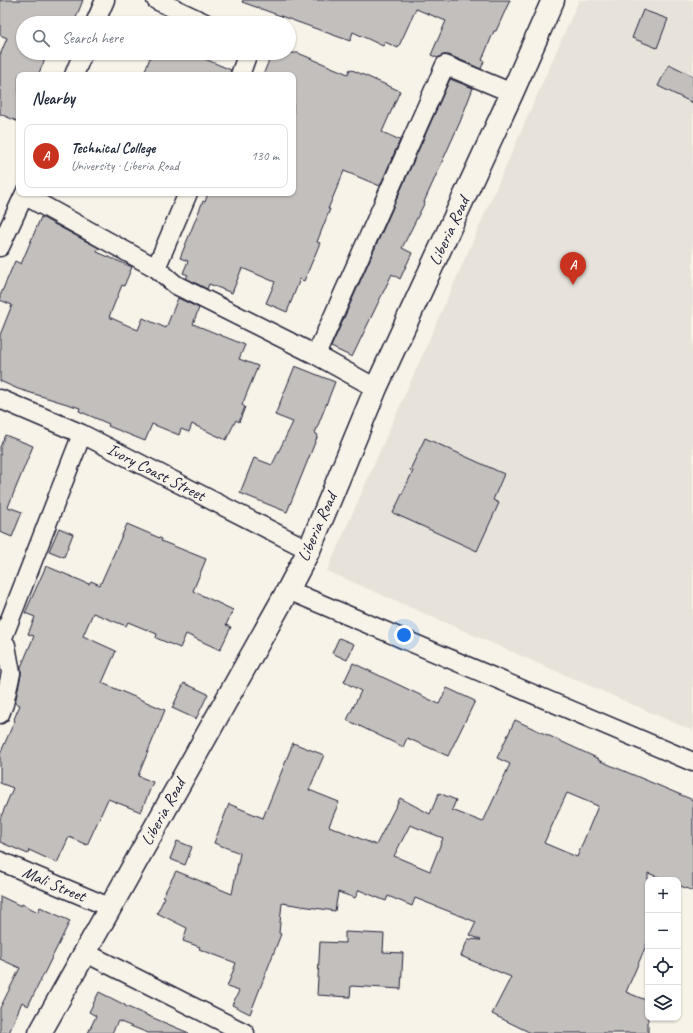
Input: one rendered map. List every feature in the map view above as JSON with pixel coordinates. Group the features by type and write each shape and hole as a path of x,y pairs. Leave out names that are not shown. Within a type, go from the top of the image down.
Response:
{"street":[{"path":"98,16 105,0"},
{"path":"156,0 189,16"},
{"name":"Liberia Road","path":"40,1033 309,550 376,388 512,93 553,0"},
{"path":"75,72 80,60"},
{"path":"241,72 245,60"},
{"path":"316,355 445,65 512,93"},
{"path":"0,247 5,226 24,196"},
{"path":"29,196 156,268 176,285 316,355 376,388"},
{"path":"156,268 187,196"},
{"name":"Ivory Coast Street","path":"0,399 82,434 309,550"},
{"path":"0,714 4,704 11,673 6,646 1,639 82,434"},
{"path":"288,590 693,762"},
{"name":"Mali Street","path":"0,861 109,907"},
{"path":"84,952 245,1033"}],"shaded area":[{"path":"579,0 693,0 693,731 327,571"}],"building":[{"path":"0,0 83,0 77,16 16,16 16,60 45,60 39,72 16,72 16,121 0,114 0,55 7,38 0,35"},
{"path":"243,0 510,0 496,31 494,31 482,60 484,61 481,69 449,55 443,55 438,58 431,55 446,21 416,9 398,48 385,42 383,46 353,32 350,41 296,22 296,16 281,16 242,2"},
{"path":"643,10 668,19 657,48 632,38"},
{"path":"296,53 298,53 348,74 350,69 400,91 382,132 400,140 380,186 344,171 328,209 330,209 317,242 320,243 304,281 300,279 287,312 266,303 275,282 242,268 232,293 209,284 207,289 186,278 188,275 183,273 188,261 180,258 203,201 205,202 207,196 296,196 296,72 264,72 269,60 296,60"},
{"path":"149,60 207,60 231,70 231,72 144,72"},
{"path":"669,64 693,76 693,103 658,86"},
{"path":"450,79 473,88 460,122 425,202 402,248 412,253 400,279 392,274 352,357 331,347"},
{"path":"41,217 99,248 97,252 132,267 124,286 122,285 109,317 138,330 143,318 166,328 178,298 199,308 193,324 245,345 239,359 258,366 242,405 245,407 239,422 236,420 226,440 192,424 189,432 181,429 179,435 152,424 145,441 108,426 109,424 79,411 80,408 18,389 0,381 0,335 12,305 0,300 0,296 15,261 21,264"},
{"path":"295,366 335,382 315,433 318,435 287,512 240,493 254,458 272,465 293,422 275,415"},
{"path":"5,435 33,446 8,507 22,512 12,537 0,532 0,447"},
{"path":"425,438 504,474 493,500 499,503 477,551 393,513 413,471 410,470"},
{"path":"127,524 162,539 161,541 206,559 193,591 233,610 226,625 231,627 220,650 186,634 180,648 156,638 157,634 128,622 126,626 93,613 83,636 116,651 102,683 165,710 138,776 153,782 141,812 108,799 87,845 69,837 57,863 29,850 28,854 0,842 0,819 13,788 0,783 0,754 20,705 15,703 21,675 21,667 34,636 28,634 35,617 25,613 46,566 89,584 91,581 100,585"},
{"path":"59,528 73,534 64,557 49,551"},
{"path":"339,638 354,644 347,660 332,653"},
{"path":"353,663 439,704 447,688 475,701 448,756 407,738 403,747 347,720 361,691 344,682"},
{"path":"184,683 208,694 196,719 172,708"},
{"path":"515,720 599,759 598,760 693,800 693,891 681,886 681,877 658,877 648,873 648,877 645,877 645,948 626,992 645,1000 645,1021 648,1021 648,1033 531,1033 492,1014 511,977 461,956 468,939 481,940 470,935 476,922 415,898 412,906 388,896 386,901 359,890 355,898 338,892 335,911 282,903 279,933 281,934 250,1014 232,1005 239,991 227,987 236,963 199,949 200,947 183,941 187,928 157,913 165,897 163,896 176,871 232,894 240,853 214,843 229,804 263,818 293,743 324,755 309,790 339,802 329,826 376,845 400,798 430,814 439,793 456,800 452,810 483,822 510,764 497,758","holes":["567,793 598,806 577,857 544,843","410,825 443,838 430,871 394,856"]},
{"path":"177,841 192,847 185,865 170,859"},
{"path":"0,896 38,912 40,907 70,921 28,1006 22,1002 9,1033 0,1033 0,1008 20,968 0,959"},
{"path":"345,932 384,934 383,952 403,953 401,989 351,986 350,997 317,995 320,942 345,943"},
{"path":"99,992 125,1006 189,1033 148,1033 118,1021 112,1033 88,1033 96,1016 89,1012"}],"place":[{"name":"Technical College","path":"573,285"}]}
